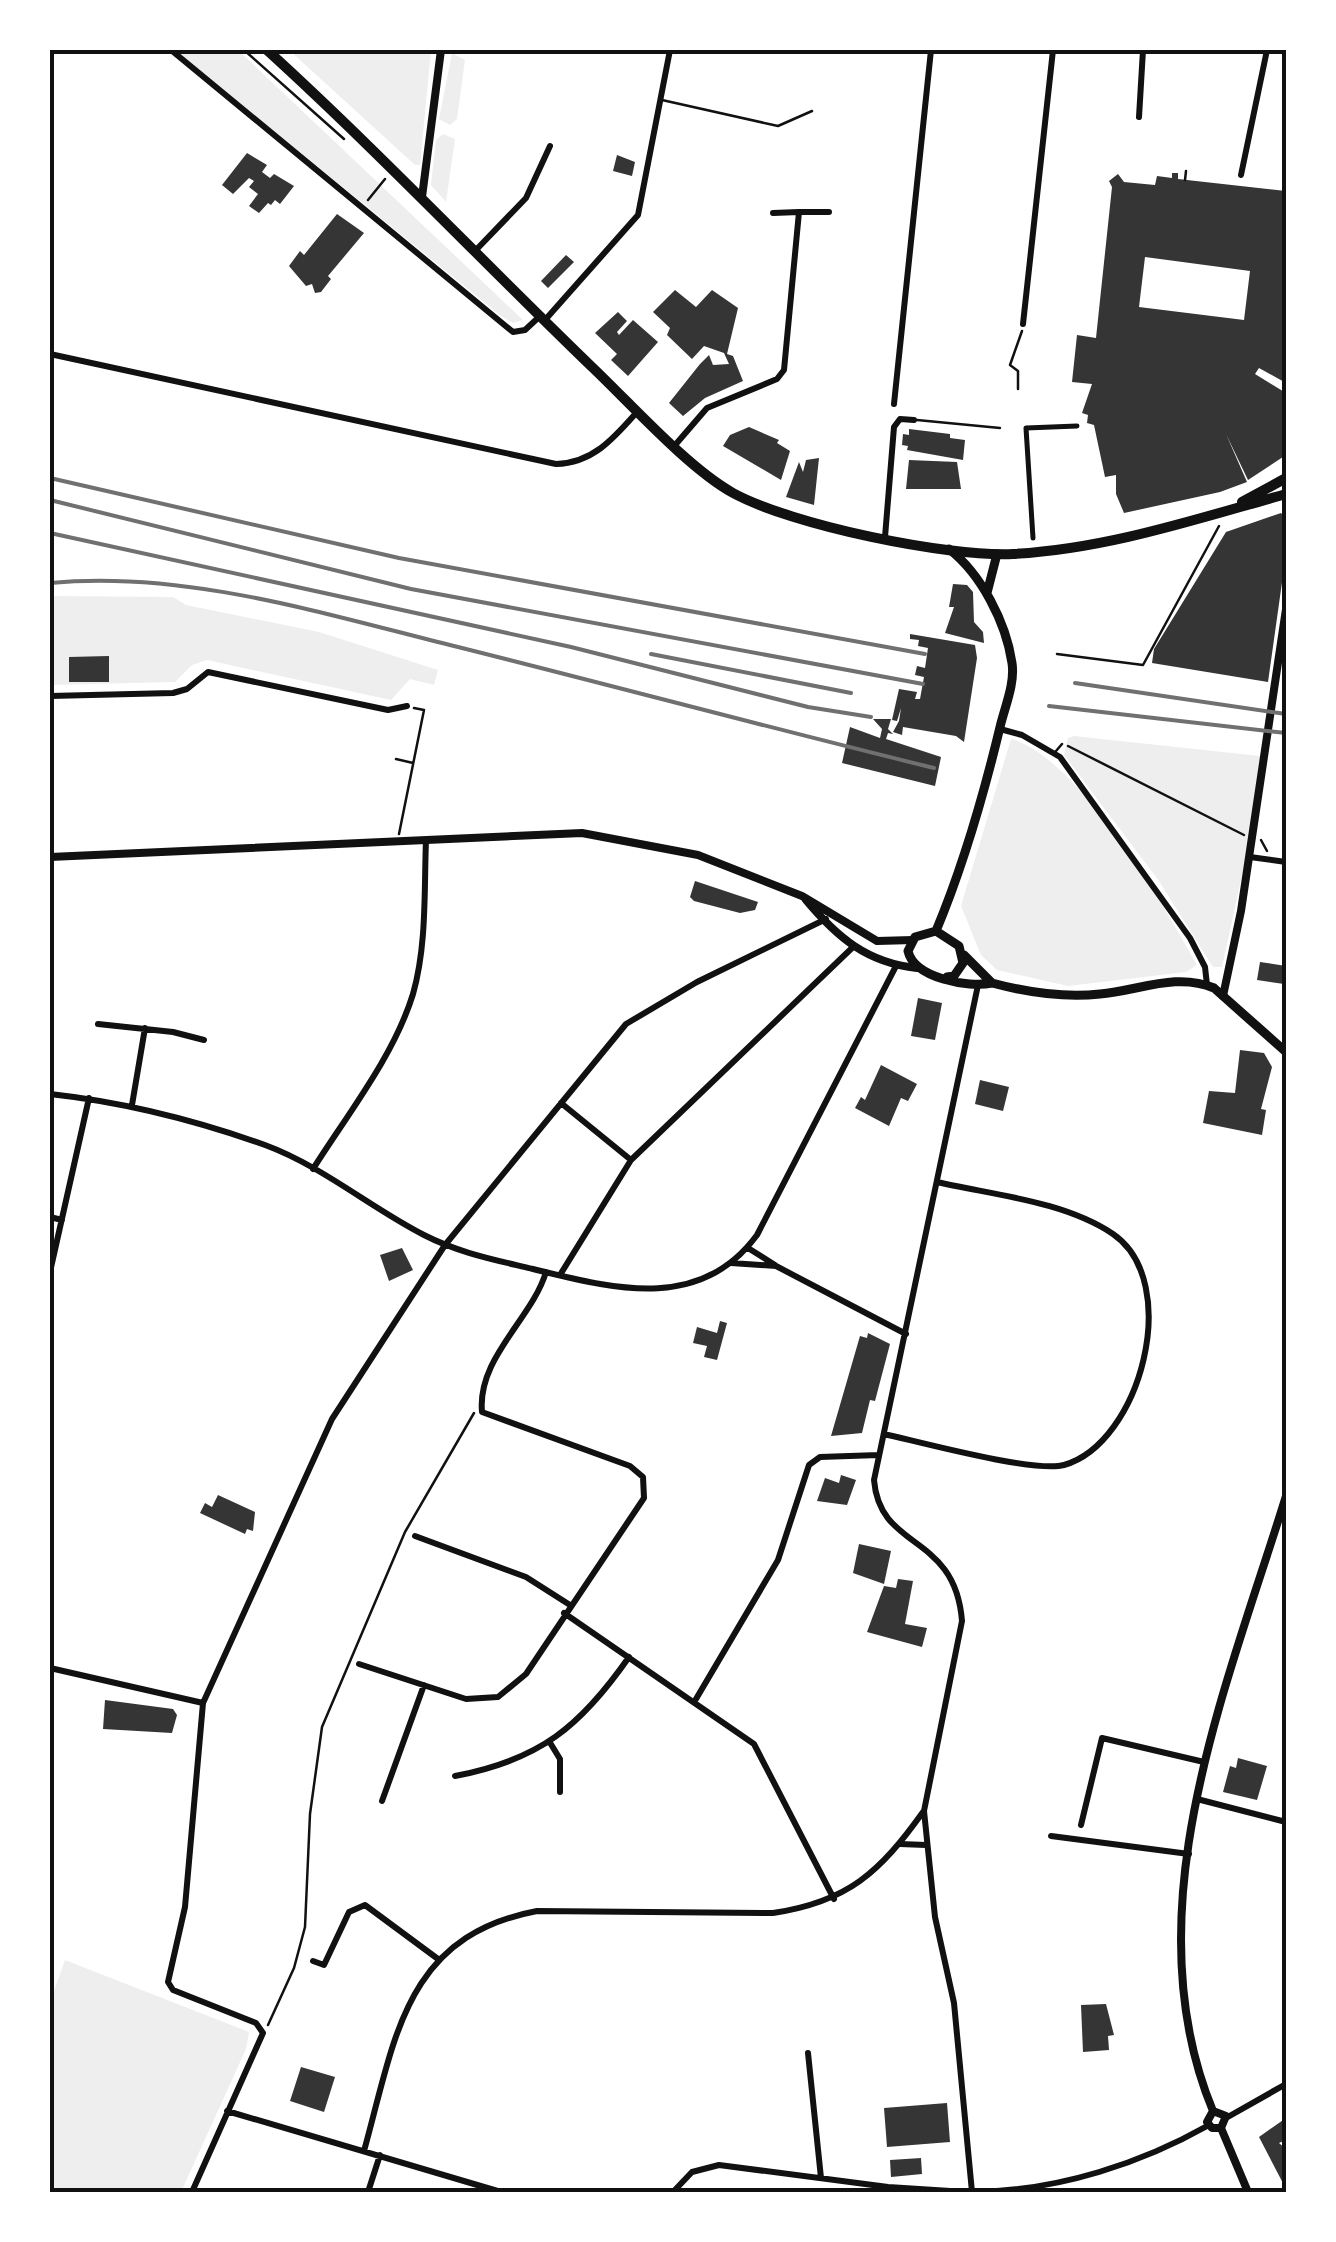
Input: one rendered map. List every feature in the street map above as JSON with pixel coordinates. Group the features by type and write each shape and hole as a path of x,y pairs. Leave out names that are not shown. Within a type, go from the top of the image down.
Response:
{"main road":[{"path":"266,50 422,197 638,411 730,491 781,515 884,537 996,554 1105,542 1286,492"},
{"path":"1233,507 1286,475"},
{"path":"947,548 969,566 988,596 1012,664 1000,730 951,898 936,931 912,940 908,951 917,968 978,985 992,983 1076,996 1174,982 1207,985 1286,1052"},
{"path":"988,596 996,554"},
{"path":"936,931 954,940 992,983"},
{"path":"946,978 957,972 964,955"}],"street":[{"path":"171,50 513,332 542,319 638,215 670,50"},
{"path":"422,197 441,50"},
{"path":"896,406 931,50"},
{"path":"1022,324 1053,50"},
{"path":"1139,117 1143,50"},
{"path":"1242,175 1267,50"},
{"path":"474,251 526,198 550,146"},
{"path":"678,447 706,408 777,379 784,370 799,212"},
{"path":"772,213 829,212"},
{"path":"50,354 556,464 574,464 601,449 638,411"},
{"path":"884,537 894,427 896,421 914,420"},
{"path":"1033,538 1026,428 1077,426"},
{"path":"1269,486 1286,492"},
{"path":"1223,996 1250,858 1286,609"},
{"path":"50,696 173,693 208,672 388,710 407,706"},
{"path":"1000,730 1054,752 1190,938 1205,966 1207,985"},
{"path":"50,857 265,851 529,832 645,842 698,855 802,896 882,943 912,940"},
{"path":"313,1170 380,1060 412,996 422,940 426,838"},
{"path":"1250,858 1286,862"},
{"path":"802,896 852,948 896,966 917,968"},
{"path":"192,2192 263,2029 174,1990 168,1982 186,1907 204,1703 332,1419 445,1245 641,1012 835,913"},
{"path":"560,1275 631,1160 852,948"},
{"path":"50,1094 132,1104 268,1146 445,1245 616,1289 670,1290 694,1284 731,1263 748,1248 896,966"},
{"path":"673,2192 692,2172 719,2165 969,2192 954,2002 935,1917 924,1811 962,1621 960,1597 951,1575 934,1554 900,1532 881,1512 874,1480 978,985"},
{"path":"98,1024 145,1028 204,1040"},
{"path":"132,1104 145,1028"},
{"path":"50,1272 88,1098"},
{"path":"561,1103 631,1160"},
{"path":"884,1434 986,1457 1061,1466 1098,1450 1139,1378 1148,1332 1145,1280 1133,1255 1114,1234 1071,1214 937,1182"},
{"path":"50,1217 62,1220"},
{"path":"748,1248 906,1334"},
{"path":"731,1263 776,1266"},
{"path":"359,1664 466,1699 498,1697 526,1674 644,1498 643,1478 630,1466 484,1415 480,1406 503,1344 546,1272"},
{"path":"696,1700 778,1560 809,1465 820,1457 878,1455"},
{"path":"1208,2125 1213,2110 1194,2056 1184,1982 1183,1903 1189,1854 1204,1762 1286,1496"},
{"path":"415,1536 526,1577 570,1606"},
{"path":"564,1614 696,1700 754,1744 834,1899"},
{"path":"455,1776 498,1768 548,1741 587,1714 629,1657"},
{"path":"50,1668 204,1703"},
{"path":"382,1801 424,1685"},
{"path":"1081,1824 1102,1738 1204,1762"},
{"path":"548,1741 560,1759 560,1792"},
{"path":"1198,1799 1286,1822"},
{"path":"364,2151 402,2014 417,1984 438,1959 484,1926 536,1911 773,1913 834,1899 881,1866 924,1811"},
{"path":"1051,1836 1189,1854"},
{"path":"900,1844 926,1845"},
{"path":"314,1962 324,1965 349,1912 365,1905 438,1959"},
{"path":"808,2053 821,2178"},
{"path":"1248,2192 1221,2128 1226,2118 1286,2084"},
{"path":"227,2110 501,2192"},
{"path":"1213,2110 1222,2111 1226,2118"},
{"path":"981,2192 1020,2191 1128,2163 1208,2125 1221,2128"},
{"path":"368,2192 380,2155"}],"lane":[{"path":"660,100 778,126 812,111"},
{"path":"914,420 1000,428"},
{"path":"1054,752 1062,744"}],"path":[{"path":"244,50 352,146"},
{"path":"1184,180 1186,170"},
{"path":"361,209 386,178"},
{"path":"1018,389 1018,371 1010,365 1014,348 1020,346 1022,324"},
{"path":"1057,654 1144,664 1219,532 1218,524"},
{"path":"399,840 424,710 407,706"},
{"path":"1062,744 1250,838"},
{"path":"396,759 412,762"},
{"path":"263,2029 275,2016 306,1927 310,1814 322,1727 405,1532 469,1418 480,1406"}],"shaded area":[{"path":"175,50 238,50 523,320 513,323 501,316"},
{"path":"289,50 431,50 420,165 415,165"},
{"path":"452,53 465,60 457,119 450,125 439,119"},
{"path":"443,134 455,139 446,202 431,185 436,140"},
{"path":"51,596 173,597 186,605 319,632 438,670 434,685 410,679 391,700 207,660 192,665 175,682 50,685"},
{"path":"1068,738 1260,756 1250,838 1222,967 1213,967 1159,881 1064,755"},
{"path":"1011,739 1037,752 1091,803 1141,872 1197,965 1186,972 1068,986 997,970 981,955 961,906"},
{"path":"65,1960 249,2032 246,2049 181,2192 50,2192 50,2002"}],"building":[{"path":"247,153 267,165 262,172 270,178 274,174 294,186 280,204 275,200 271,205 268,203 259,213 249,206 258,194 249,187 254,181 249,178 233,194 222,185"},
{"path":"617,155 635,162 632,176 613,171"},
{"path":"1172,173 1178,173 1178,179 1286,191 1286,383 1259,368 1255,374 1286,393 1286,455 1248,480 1226,434 1247,482 1220,492 1124,513 1116,494 1116,475 1105,477 1094,425 1087,423 1088,415 1082,413 1092,384 1072,382 1077,335 1096,338 1112,187 1109,181 1118,174 1124,182 1155,185 1157,176 1172,178","holes":["1145,257 1250,271 1244,320 1139,307"]},
{"path":"337,214 364,233 328,276 331,279 321,292 315,293 312,284 306,286 289,266 300,251 304,255"},
{"path":"566,255 574,262 548,288 541,281"},
{"path":"675,290 696,307 712,290 738,308 727,354 733,356 743,381 705,398 683,416 669,403 700,364 709,355 713,365 729,364 724,353 704,346 692,359 667,335 670,328 653,312"},
{"path":"618,312 627,321 617,332 619,335 633,320 658,342 628,376 611,360 617,354 595,333"},
{"path":"749,427 779,440 777,443 790,451 781,480 723,446 730,435"},
{"path":"909,429 965,440 963,460 907,450 908,446 902,445 903,434 909,435"},
{"path":"819,458 814,505 786,497 799,462 803,472 806,460"},
{"path":"909,460 957,462 961,489 906,489"},
{"path":"1281,513 1286,518 1286,554 1268,682 1152,663 1154,649 1226,532"},
{"path":"953,584 967,585 973,592 974,622 983,632 984,643 945,633 954,607 949,607"},
{"path":"910,634 975,645 977,658 964,742 956,736 903,727 902,735 893,732 899,721 901,708 897,721 892,720 899,689 917,692 915,699 920,699 924,677 915,675 917,666 925,668 928,648 918,646 919,640 910,639"},
{"path":"109,656 109,682 69,682 69,657"},
{"path":"873,719 891,719 888,729 893,734 888,733 886,739 941,757 935,786 842,763 850,727 880,738 882,729"},
{"path":"695,881 758,902 755,910 740,913 694,901 690,897"},
{"path":"1260,962 1286,966 1284,984 1257,980"},
{"path":"918,998 942,1003 935,1040 911,1036"},
{"path":"1240,1050 1264,1053 1272,1067 1261,1109 1266,1110 1262,1135 1203,1123 1209,1091 1235,1093"},
{"path":"881,1065 917,1084 908,1101 901,1098 889,1126 855,1108 861,1097 865,1100"},
{"path":"980,1080 1009,1087 1003,1111 975,1104"},
{"path":"402,1248 413,1270 389,1281 380,1255"},
{"path":"720,1321 727,1323 717,1360 704,1357 707,1346 693,1343 697,1327 717,1333"},
{"path":"868,1333 890,1344 875,1401 870,1400 862,1433 831,1436 860,1336 867,1338"},
{"path":"841,1475 856,1480 847,1505 817,1501 825,1478 839,1483"},
{"path":"218,1495 255,1512 253,1531 247,1529 245,1534 200,1513 205,1503 212,1507"},
{"path":"859,1544 891,1551 884,1584 853,1573"},
{"path":"898,1579 913,1581 905,1624 927,1628 922,1647 867,1632 884,1586 896,1588"},
{"path":"105,1700 173,1709 177,1715 172,1733 103,1729"},
{"path":"1238,1758 1267,1766 1257,1800 1223,1792 1230,1766 1236,1768"},
{"path":"1106,2004 1114,2035 1108,2036 1109,2050 1083,2052 1081,2005"},
{"path":"301,2067 335,2077 324,2112 290,2101"},
{"path":"947,2103 950,2142 887,2147 884,2108"},
{"path":"1286,2118 1286,2140 1279,2143 1286,2149 1286,2189 1259,2137"},
{"path":"921,2158 922,2174 891,2177 890,2160"}],"railway":[{"path":"50,478 399,558 925,654"},
{"path":"50,500 411,589 923,684"},
{"path":"50,533 571,647 808,707 871,717"},
{"path":"50,583 152,583 254,598 934,768"},
{"path":"651,654 851,693"},
{"path":"1075,683 1286,714"},
{"path":"1049,706 1286,733"}]}
